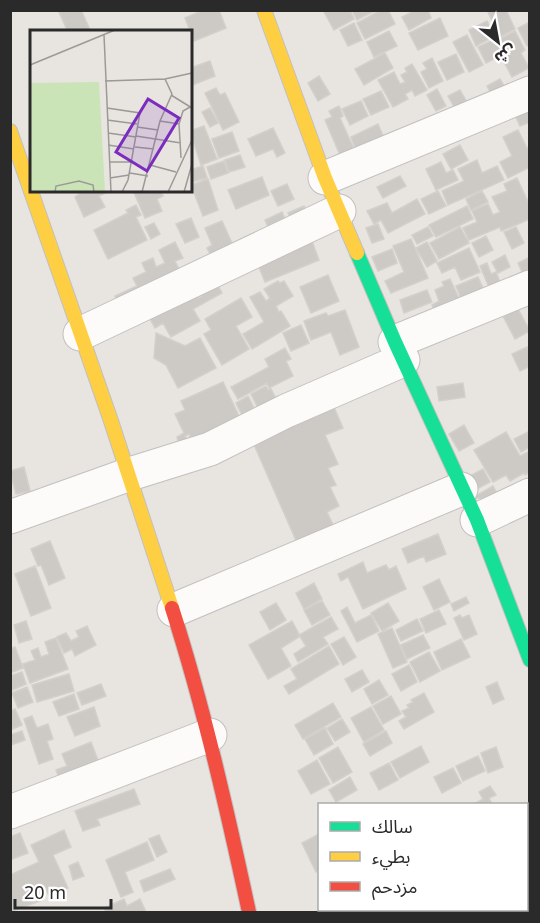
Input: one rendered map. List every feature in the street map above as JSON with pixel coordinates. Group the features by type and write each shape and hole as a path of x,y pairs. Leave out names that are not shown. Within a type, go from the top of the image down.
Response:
{"street":[{"path":"264,10 339,211 399,351 477,520 530,660"},
{"path":"326,178 530,93"},
{"path":"10,131 30,189"},
{"path":"31,192 130,474 174,610 210,735 249,912"},
{"path":"80,334 339,211"},
{"path":"10,517 130,474 210,449 399,351 530,287"},
{"path":"174,610 461,489"},
{"path":"477,520 530,495"},
{"path":"10,812 210,735"}],"building":[{"path":"58,10 81,10 90,30 67,30"},
{"path":"204,10 219,10 226,28 194,41 192,30 190,30 185,18"},
{"path":"323,10 350,10 354,19 334,30"},
{"path":"352,10 376,10 357,20"},
{"path":"381,10 388,10 395,24 365,39 357,23"},
{"path":"411,10 428,10 431,18 409,30 402,17 412,12"},
{"path":"487,10 506,10 515,29 500,37"},
{"path":"440,18 448,36 418,50 409,33"},
{"path":"487,21 495,36 476,46 469,30"},
{"path":"530,22 530,44 527,46 518,28"},
{"path":"354,23 362,40 348,46 340,30"},
{"path":"389,31 397,46 374,57 367,42"},
{"path":"515,31 525,50 521,53 529,68 512,77 503,60 507,58 498,40"},
{"path":"467,35 483,65 469,72 453,42"},
{"path":"495,39 502,55 486,63 478,47"},
{"path":"385,53 393,68 364,85 355,69"},
{"path":"456,54 464,72 447,80 438,62"},
{"path":"432,58 443,81 429,88 421,72 427,69 423,63"},
{"path":"210,61 215,76 192,85 192,67"},
{"path":"412,64 427,90 415,96 412,90 405,94 408,99 393,107 378,80 394,72 400,84 405,82 401,75 407,72 405,68"},
{"path":"319,76 330,94 318,101 308,83"},
{"path":"500,79 508,93 495,101 487,86"},
{"path":"216,88 220,95 225,93 239,122 223,130 205,93"},
{"path":"437,89 446,106 436,111 427,95"},
{"path":"460,90 472,111 456,110 448,96"},
{"path":"381,91 389,107 371,115 363,99"},
{"path":"361,101 368,116 350,125 342,109"},
{"path":"339,106 343,116 340,118 354,149 340,155 325,120 332,117 329,111"},
{"path":"530,107 530,122 520,126 515,115"},
{"path":"210,108 218,123 210,127 202,112"},
{"path":"378,124 387,145 357,152 351,137"},
{"path":"204,126 217,159 201,165 192,130"},
{"path":"273,128 285,153 277,157 273,149 256,156 248,139"},
{"path":"518,130 527,148 530,147 530,167 508,178 500,162 512,156 503,137"},
{"path":"232,132 239,151 219,158 212,139"},
{"path":"460,145 468,160 451,169 443,154"},
{"path":"240,155 245,167 229,172 225,160"},
{"path":"477,160 482,173 497,166 504,180 448,205 442,191 464,181 458,169"},
{"path":"224,161 228,173 211,179 207,167"},
{"path":"441,162 446,173 453,170 458,180 436,190 426,169"},
{"path":"203,166 207,178 192,182 192,169"},
{"path":"400,176 406,186 383,198 377,187"},
{"path":"262,177 269,195 236,209 228,190"},
{"path":"517,178 530,206 530,219 501,231 500,227 469,240 463,228 477,222 472,211 488,204 493,215 500,212 492,197 507,191 504,184"},
{"path":"208,179 218,210 203,216 192,185"},
{"path":"287,184 294,199 278,206 271,191"},
{"path":"438,191 446,206 429,214 421,199"},
{"path":"482,191 488,202 471,210 466,199"},
{"path":"82,192 107,192 99,196 105,207 84,217 75,197"},
{"path":"134,192 161,192 163,196 157,199 162,211 145,218"},
{"path":"417,199 425,214 388,233 381,220 374,224 367,211 387,203 392,213"},
{"path":"136,205 141,215 136,217 147,240 108,259 94,230 128,213 126,210"},
{"path":"304,206 310,219 294,226 288,213"},
{"path":"467,206 473,219 436,237 429,225"},
{"path":"282,212 289,228 272,235 265,220"},
{"path":"191,218 199,237 185,243 176,224"},
{"path":"222,221 236,252 214,262 207,248 212,245 205,228"},
{"path":"154,223 160,234 151,239 145,227"},
{"path":"378,224 384,239 372,243 366,228"},
{"path":"428,227 433,236 417,244 412,235"},
{"path":"460,227 469,243 439,259 430,243"},
{"path":"516,227 524,243 512,249 504,232"},
{"path":"486,236 493,250 479,257 472,243"},
{"path":"411,239 428,278 391,293 385,281 404,272 393,246"},
{"path":"312,241 319,260 265,282 259,267"},
{"path":"175,242 183,258 175,261 184,280 122,309 115,296 137,286 133,278 146,272 142,263 153,258 156,267 165,263 159,250"},
{"path":"427,242 437,261 427,267 416,248"},
{"path":"469,248 480,272 461,280 455,267 442,273 437,263"},
{"path":"392,249 397,263 378,271 372,257"},
{"path":"505,255 510,267 498,273 492,262"},
{"path":"530,257 530,277 509,279 522,272 518,263"},
{"path":"487,263 491,274 496,272 502,287 491,292 480,266"},
{"path":"328,275 339,301 311,313 300,287"},
{"path":"478,277 487,297 464,306 456,286"},
{"path":"450,279 462,305 439,320 432,305 439,301 435,290 444,286 442,282"},
{"path":"278,281 280,283 284,281 293,296 276,306 290,326 252,349 243,334 264,322 250,297 260,292 266,301 270,298 264,289"},
{"path":"216,282 222,293 193,309 200,321 171,337 163,323 155,328 148,315 193,289 198,298 202,296 200,293"},
{"path":"427,290 432,302 404,313 400,300"},
{"path":"241,298 252,317 236,326 249,349 222,365 204,334 211,330 205,319"},
{"path":"518,309 530,331 515,339 503,316"},
{"path":"345,310 359,347 340,355 331,332 311,340 304,321 326,313 328,316"},
{"path":"301,325 309,343 291,351 283,333"},
{"path":"156,333 185,346 200,338 216,368 178,388 166,365 154,358"},
{"path":"527,347 530,353 530,366 520,371 512,354"},
{"path":"285,348 291,359 286,361 293,376 269,388 267,383 238,399 231,387 269,367 265,359"},
{"path":"223,382 245,429 216,442 211,430 191,439 189,434 185,436 187,439 179,444 177,437 184,433 175,414 185,410 181,401"},
{"path":"463,383 465,397 439,401 437,387"},
{"path":"266,386 268,390 271,389 279,405 261,414 251,394"},
{"path":"248,396 256,412 244,419 236,403"},
{"path":"333,405 343,428 325,435 338,464 328,468 336,485 330,487 339,506 327,512 335,529 298,545 252,440"},
{"path":"464,425 474,443 459,451 449,434"},
{"path":"530,431 530,447 521,452 514,439"},
{"path":"506,432 520,456 530,451 530,472 510,481 506,475 493,482 474,450"},
{"path":"24,467 30,491 16,494 10,471"},
{"path":"483,469 490,482 475,490 468,477"},
{"path":"493,486 500,499 472,498"},
{"path":"438,534 446,554 426,562 424,556 408,563 402,549"},
{"path":"50,541 65,578 49,585 31,549"},
{"path":"363,562 367,573 386,565 389,570 396,566 406,589 363,609 348,577 341,581 338,574"},
{"path":"35,566 51,608 31,616 15,574"},
{"path":"439,579 450,602 434,610 423,587"},
{"path":"314,583 322,599 304,609 296,593"},
{"path":"466,597 469,603 454,611 451,604"},
{"path":"322,601 330,615 312,625 304,610"},
{"path":"276,603 286,620 270,630 260,612"},
{"path":"388,603 399,621 382,631 371,613"},
{"path":"347,607 355,623 371,615 379,631 357,642 341,611"},
{"path":"439,610 446,624 426,633 420,619"},
{"path":"460,615 462,618 469,615 477,634 464,640 454,618"},
{"path":"331,617 338,629 323,637 328,644 298,662 294,654 306,646 299,635"},
{"path":"417,619 423,631 401,641 396,630"},
{"path":"26,621 32,639 19,643 14,625"},
{"path":"292,621 299,637 281,648 291,666 268,679 249,645"},
{"path":"87,626 96,645 75,656 72,649 64,653 57,637 66,633 71,641 79,637 76,631"},
{"path":"392,628 407,662 393,668 378,634"},
{"path":"423,635 430,648 407,659 401,645"},
{"path":"344,637 356,657 343,665 331,644"},
{"path":"56,638 68,669 30,683 23,664 35,660 31,651 38,648 41,657 49,654 45,642"},
{"path":"461,639 470,657 442,670 434,652"},
{"path":"329,646 339,664 289,694 284,686 297,679 291,669"},
{"path":"15,647 23,668 10,673 10,649"},
{"path":"429,652 440,671 420,682 410,662"},
{"path":"409,665 417,682 401,691 392,674"},
{"path":"362,670 369,682 352,692 345,679"},
{"path":"22,672 26,684 10,691 10,676"},
{"path":"69,674 74,691 37,702 32,685"},
{"path":"379,680 388,695 372,704 364,689"},
{"path":"497,682 504,699 493,704 486,687"},
{"path":"101,684 106,696 82,705 77,693"},
{"path":"27,687 33,702 18,708 12,693"},
{"path":"424,693 434,712 404,729 399,721 406,717 402,711 409,708 407,705 413,702 411,700"},
{"path":"74,694 79,709 59,716 53,702"},
{"path":"391,696 401,714 383,724 373,706"},
{"path":"333,703 341,717 303,739 295,725"},
{"path":"94,707 100,726 75,736 67,717"},
{"path":"371,707 384,730 364,742 351,718"},
{"path":"15,709 22,725 10,730 10,711"},
{"path":"32,716 37,728 48,724 53,739 47,741 53,759 39,764 24,719"},
{"path":"342,719 350,732 335,741 327,728"},
{"path":"325,728 333,744 314,755 305,739"},
{"path":"22,731 25,740 11,745 10,735"},
{"path":"386,731 392,743 370,756 363,744"},
{"path":"91,742 99,763 61,782 56,770 67,766 62,754"},
{"path":"421,746 429,762 400,778 391,762"},
{"path":"338,747 352,772 333,783 319,758"},
{"path":"496,747 503,767 488,773 481,753"},
{"path":"478,756 485,771 463,781 456,766"},
{"path":"317,760 330,784 311,794 298,771"},
{"path":"389,763 398,780 379,790 370,773"},
{"path":"453,768 461,783 442,793 434,777"},
{"path":"350,777 357,790 336,802 329,790"},
{"path":"490,786 496,795 489,798 492,803 476,803 483,799 479,792"},
{"path":"134,789 140,804 97,819 100,825 83,831 75,811"},
{"path":"64,830 71,847 53,855 68,888 49,896 45,887 36,891 40,901 10,912 10,875 39,862 31,845"},
{"path":"20,833 28,853 10,860 10,837"},
{"path":"159,835 167,852 157,857 149,839"},
{"path":"318,835 318,871 316,872 302,843"},
{"path":"147,842 154,860 125,872 133,892 121,897 106,860"},
{"path":"530,842 530,883 528,884 528,843"},
{"path":"78,862 84,876 73,880 69,866"},
{"path":"170,869 175,879 144,892 140,881"},
{"path":"124,899 127,906 140,899 146,912 106,912 104,908"}],"traffic: fast":[{"path":"357,253 395,342 477,520 530,660"}],"traffic: slow":[{"path":"264,10 325,178 357,253"},
{"path":"10,131 30,188"},
{"path":"31,192 111,421 172,608"}],"traffic: jam":[{"path":"172,608 205,721 249,912"}]}
